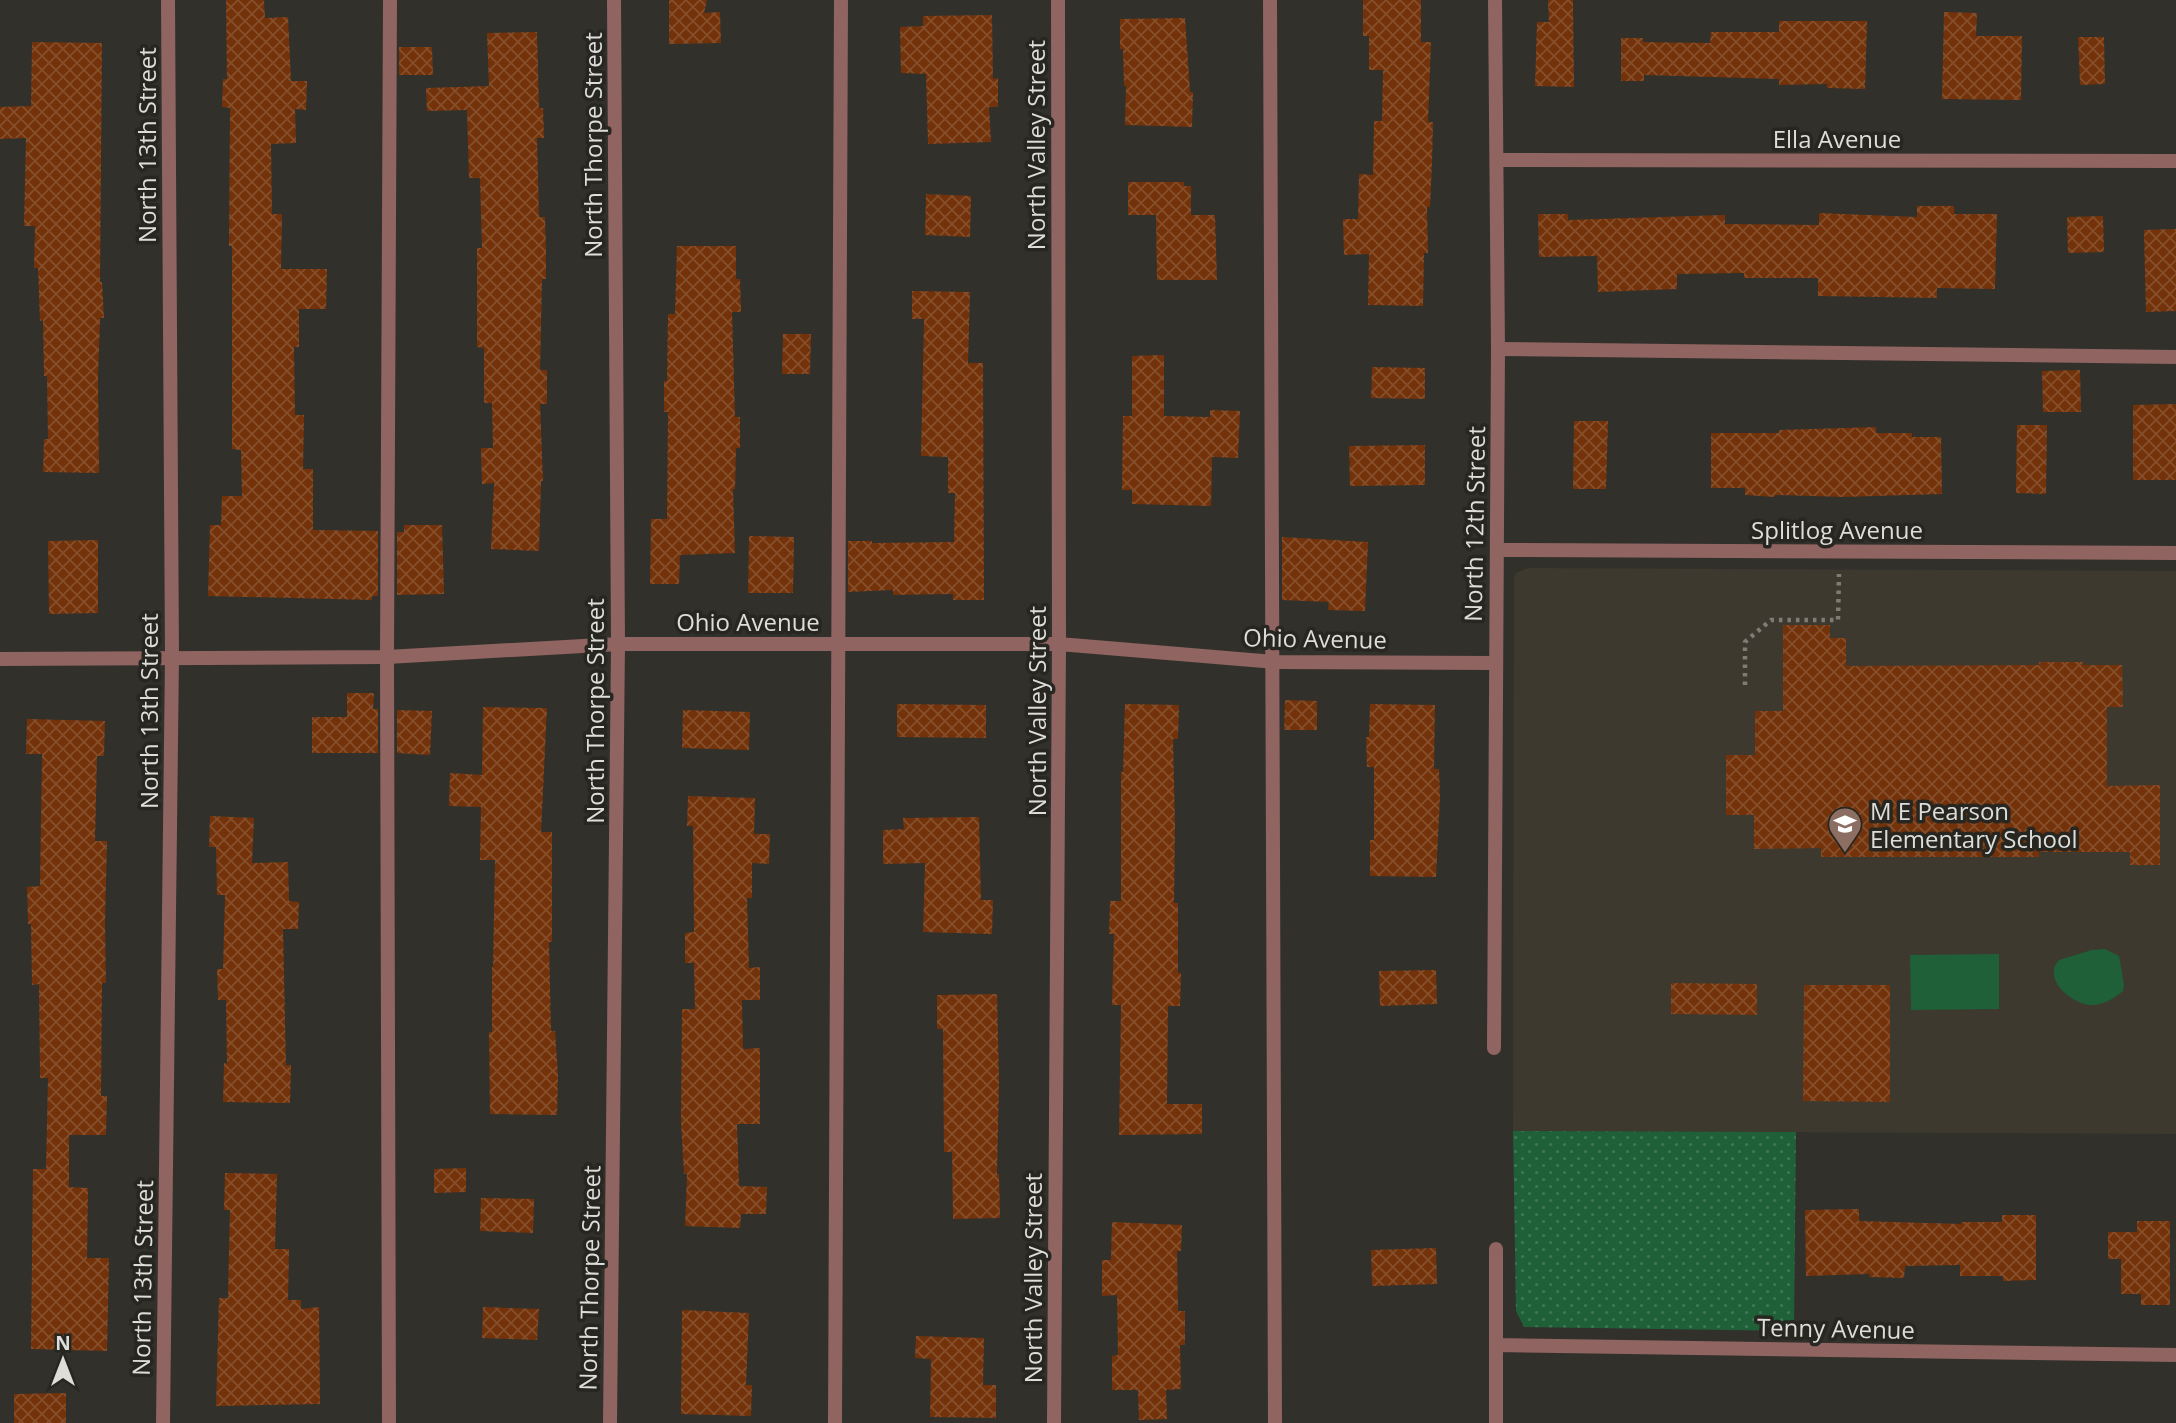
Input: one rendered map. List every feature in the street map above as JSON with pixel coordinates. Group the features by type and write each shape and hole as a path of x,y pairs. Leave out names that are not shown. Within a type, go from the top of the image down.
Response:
{"street":[{"name":"North 13th Street","path":"163,1423 172,657 167,0"},
{"path":"389,1423 387,657 390,0"},
{"name":"North Thorpe Street","path":"610,1423 618,644 614,0"},
{"path":"835,1423 841,0"},
{"name":"North Valley Street","path":"1054,1423 1059,645 1058,0"},
{"path":"1270,0 1275,1423"},
{"name":"North 12th Street","path":"1494,1048 1498,550 1496,0"},
{"name":"Ella Avenue","path":"1498,160 2176,161"},
{"path":"1498,349 2176,357"},
{"name":"Splitlog Avenue","path":"1498,550 2176,553"},
{"name":"Ohio Avenue","path":"0,659 387,657 618,644 837,644 1059,645 1274,662 1495,663"},
{"path":"1496,1249 1496,1423"},
{"name":"Tenny Avenue","path":"1496,1345 2176,1356"}],"path":[{"path":"1745,685 1745,642 1771,620 1838,620 1839,574"}],"shaded area":[{"name":"M E Pearson Elementary School","path":"1528,568 2176,571 2176,1134 1513,1131 1514,578 1516,573"}],"green space":[{"path":"2105,949 2119,956 2123,991 2109,1001 2092,1005 2068,996 2054,975 2054,967 2059,960"},
{"path":"1999,954 1999,1009 1911,1010 1910,955"},
{"path":"1513,1131 1796,1132 1794,1331 1524,1327 1516,1311"}],"building":[{"path":"226,0 264,0 265,18 288,17 291,81 307,81 306,110 295,109 296,143 271,144 272,214 282,214 281,269 327,269 326,309 299,309 299,347 294,347 295,415 304,415 303,469 313,469 313,530 378,531 378,596 372,596 372,600 208,596 210,525 221,525 222,496 242,496 241,450 232,449 230,108 222,107 223,79 227,79"},
{"path":"669,0 707,0 704,13 720,12 721,43 669,44"},
{"path":"1363,0 1421,0 1421,42 1431,42 1428,122 1433,122 1432,163 1430,207 1427,207 1428,253 1424,253 1423,306 1368,305 1369,254 1344,255 1343,219 1358,219 1359,174 1373,175 1374,121 1382,121 1383,70 1369,70 1369,36 1363,36"},
{"path":"1548,0 1573,0 1574,87 1535,86 1537,22 1549,22"},
{"path":"1944,12 1977,13 1976,36 2022,36 2021,100 1942,99"},
{"path":"992,15 993,79 998,78 998,107 989,107 991,142 928,144 926,74 901,73 900,27 923,26 923,16"},
{"path":"1185,18 1190,92 1193,92 1192,127 1125,125 1126,86 1123,49 1120,49 1120,19"},
{"path":"1779,21 1867,21 1865,89 1827,88 1827,84 1779,85 1779,79 1644,75 1644,81 1621,81 1621,38 1643,38 1643,42 1710,43 1711,32 1779,32"},
{"path":"537,32 539,108 543,108 544,138 537,138 539,217 545,217 546,249 546,279 542,279 540,370 547,370 547,404 540,404 543,481 539,551 491,549 494,483 482,484 481,448 493,448 492,403 484,403 484,348 477,347 477,248 482,248 480,178 469,178 467,110 427,111 426,88 489,86 487,33"},
{"path":"2078,37 2104,37 2105,84 2080,85"},
{"path":"32,42 102,43 100,282 104,318 100,318 98,376 99,473 43,472 44,439 48,439 47,376 44,376 43,320 40,321 38,268 34,268 35,226 24,226 26,138 0,139 0,107 31,106"},
{"path":"399,47 432,47 433,75 399,75"},
{"path":"1128,182 1184,182 1184,186 1191,186 1191,215 1215,215 1217,280 1157,280 1156,215 1128,215"},
{"path":"926,194 971,196 970,237 925,235"},
{"path":"1917,206 1954,206 1954,214 1997,214 1995,289 1937,288 1937,298 1818,296 1818,278 1744,278 1744,273 1677,274 1677,289 1598,292 1597,256 1539,257 1538,214 1568,214 1568,220 1725,215 1725,224 1819,225 1819,213 1917,217"},
{"path":"2103,216 2104,252 2068,253 2067,217"},
{"path":"2176,229 2176,311 2146,312 2144,230"},
{"path":"677,246 736,246 736,279 740,279 741,312 732,312 735,417 740,417 740,448 736,448 733,489 735,553 680,555 679,584 650,584 651,519 667,519 668,412 664,412 664,381 667,381 668,314 675,314"},
{"path":"912,291 970,292 968,363 983,363 984,600 953,600 953,594 893,595 893,590 848,592 848,541 954,542 955,493 948,493 948,457 921,456 924,319 912,319"},
{"path":"783,334 811,334 810,374 782,374"},
{"path":"1164,355 1164,416 1210,417 1210,410 1240,411 1238,458 1212,457 1211,506 1132,504 1132,490 1122,490 1123,416 1132,416 1132,356"},
{"path":"1372,367 1425,368 1425,399 1371,398"},
{"path":"2080,370 2081,412 2043,412 2042,371"},
{"path":"2176,404 2176,480 2133,480 2133,405"},
{"path":"1574,421 1608,421 1606,489 1573,489"},
{"path":"2017,425 2047,425 2046,494 2016,493"},
{"path":"1876,427 1876,433 1912,433 1912,437 1941,437 1942,494 1774,497 1745,495 1745,488 1711,488 1711,433 1779,433 1779,430"},
{"path":"1425,445 1425,485 1350,486 1349,446"},
{"path":"404,525 442,525 444,594 397,595 397,532 404,532"},
{"path":"749,536 794,537 793,593 748,593"},
{"path":"1282,537 1368,542 1365,611 1328,610 1329,602 1282,600"},
{"path":"98,540 98,613 49,614 48,541"},
{"path":"1783,625 1830,625 1830,638 1846,638 1846,666 2039,665 2039,662 2122,665 2123,707 2107,707 2107,786 2160,785 2160,865 2130,865 2130,852 2039,852 2039,857 1821,857 1821,848 1754,849 1754,815 1726,815 1726,755 1755,755 1755,711 1783,711"},
{"path":"347,693 374,693 373,709 378,709 378,753 312,753 312,717 347,717"},
{"path":"1285,700 1317,701 1317,730 1284,730"},
{"path":"897,704 986,705 986,738 897,737"},
{"path":"1125,704 1179,705 1178,739 1173,739 1174,903 1178,903 1178,973 1181,973 1180,1006 1168,1006 1167,1104 1202,1104 1202,1134 1119,1135 1121,1005 1112,1005 1114,934 1109,934 1110,901 1121,901 1121,772"},
{"path":"1370,704 1435,705 1434,769 1439,769 1440,797 1436,877 1370,876 1370,840 1374,840 1374,767 1367,767 1366,737 1369,737"},
{"path":"483,707 547,708 541,832 552,832 552,942 549,942 551,1031 555,1031 558,1076 557,1115 490,1114 489,1032 492,1032 495,860 480,860 481,807 449,806 450,773 482,775"},
{"path":"397,710 432,711 430,755 397,753"},
{"path":"683,710 750,712 749,750 682,748"},
{"path":"27,719 105,721 104,756 97,756 95,841 107,841 106,983 102,983 101,1096 107,1096 106,1135 69,1135 69,1187 88,1188 87,1258 109,1258 107,1351 31,1349 33,1169 46,1169 48,1078 40,1078 39,984 32,985 31,924 28,924 27,887 40,886 42,754 26,754"},
{"path":"688,796 755,798 754,834 770,834 769,864 752,863 752,898 747,898 749,968 760,967 760,1000 742,1000 743,1049 760,1048 760,1124 737,1124 739,1186 767,1187 766,1214 741,1214 740,1228 685,1226 687,1174 684,1174 681,1122 682,1009 695,1009 694,963 685,963 685,933 694,932 693,826 687,826"},
{"path":"210,816 254,818 252,863 288,862 289,901 299,902 298,929 283,929 286,1065 291,1065 290,1103 223,1102 224,1063 227,1064 226,1000 218,1000 217,969 223,969 225,895 217,895 216,847 209,847"},
{"path":"979,817 981,900 993,900 992,934 923,932 925,863 883,864 883,830 904,829 903,818"},
{"path":"1436,970 1437,1004 1380,1006 1379,971"},
{"path":"1671,983 1757,984 1757,1015 1671,1014"},
{"path":"1804,985 1890,985 1890,1102 1803,1101"},
{"path":"997,994 997,1174 1000,1218 953,1219 952,1152 944,1152 943,1029 937,1029 937,995"},
{"path":"466,1168 466,1192 434,1193 434,1169"},
{"path":"225,1173 277,1174 275,1249 289,1249 288,1300 301,1300 301,1309 319,1307 320,1404 216,1406 219,1298 228,1298 230,1210 224,1210"},
{"path":"481,1198 534,1199 533,1233 480,1231"},
{"path":"1859,1209 1859,1221 1961,1224 2002,1222 2002,1215 2036,1215 2036,1280 2003,1281 2003,1276 1960,1276 1960,1265 1905,1266 1904,1278 1869,1277 1870,1274 1806,1276 1805,1210"},
{"path":"2137,1221 2170,1221 2170,1305 2141,1305 2141,1294 2121,1294 2121,1259 2108,1259 2108,1232 2137,1232"},
{"path":"1112,1222 1182,1225 1181,1251 1177,1251 1178,1311 1185,1311 1185,1345 1180,1345 1181,1389 1166,1390 1167,1419 1139,1420 1138,1390 1112,1390 1112,1356 1118,1355 1117,1295 1102,1296 1102,1260 1111,1260"},
{"path":"1436,1248 1437,1284 1372,1286 1371,1250"},
{"path":"483,1307 539,1309 537,1340 482,1338"},
{"path":"682,1310 749,1313 746,1385 752,1385 751,1416 681,1414"},
{"path":"916,1336 984,1338 983,1385 996,1385 996,1418 930,1417 931,1359 915,1358"},
{"path":"66,1393 66,1423 14,1423 14,1394"}],"place":[{"name":"M E Pearson Elementary School","path":"1845,854"}]}
